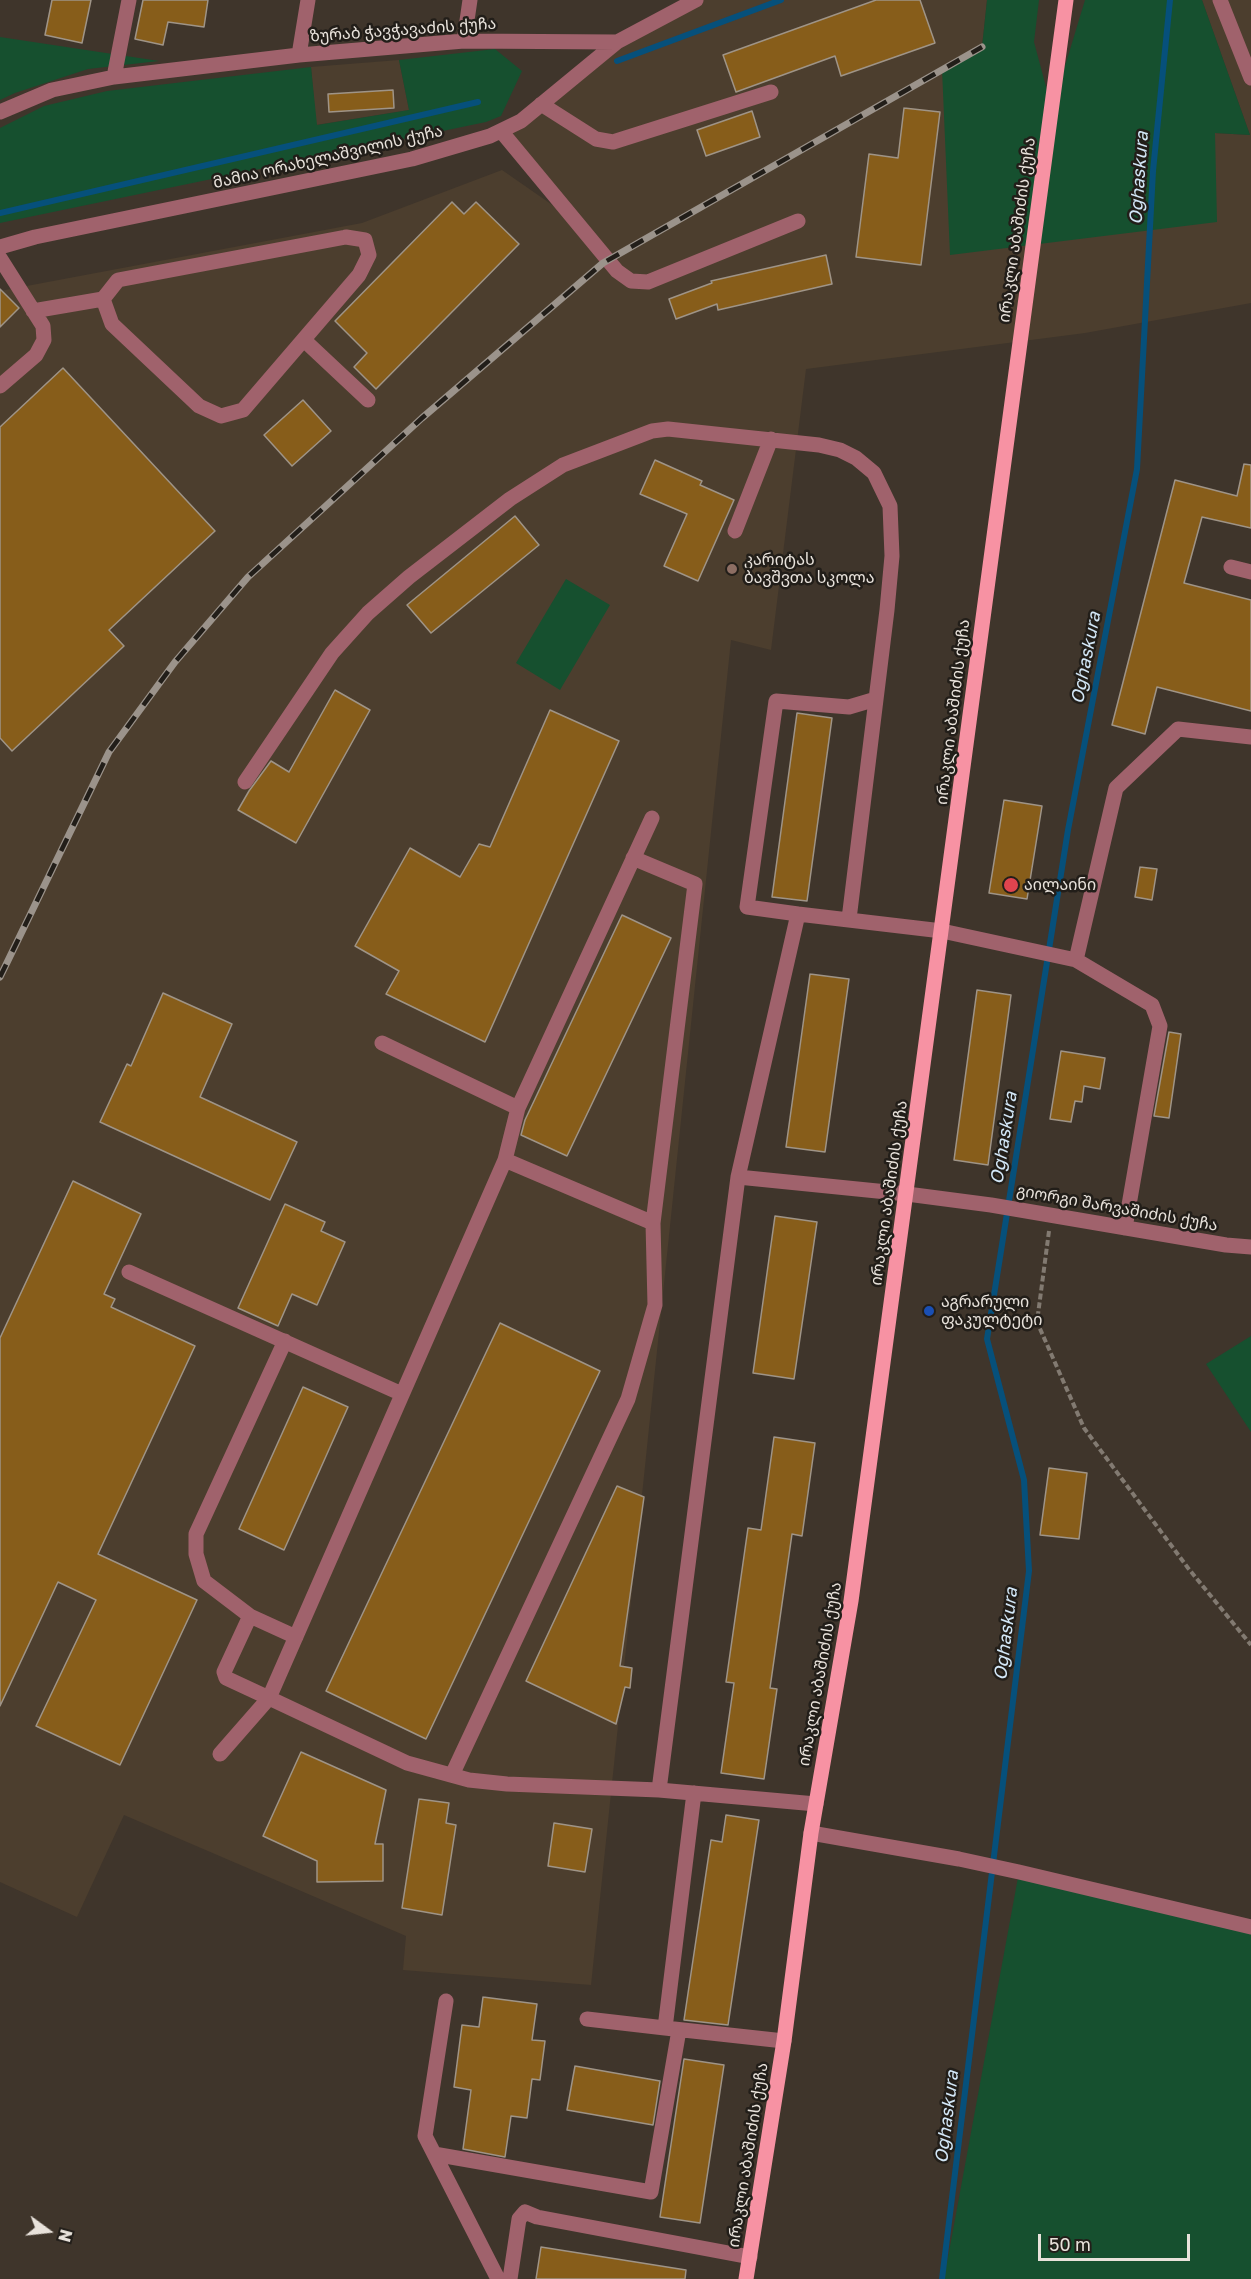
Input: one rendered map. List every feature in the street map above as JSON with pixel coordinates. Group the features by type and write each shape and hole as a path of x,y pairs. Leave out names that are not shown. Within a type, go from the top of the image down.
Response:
{"main road":[{"name":"ირაკლი აბაშიძის ქუჩა","path":"746,2279 784,2042 811,1833 852,1601 1066,0"}],"street":[{"path":"114,77 129,0"},
{"name":"ზურაბ ჭავჭავაძის ქუჩა","path":"299,55 308,0"},
{"path":"464,41 470,0"},
{"name":"მამია ორახელაშვილის ქუჩა","path":"0,247 35,237 412,159 490,136 521,122 617,42 696,0"},
{"path":"1220,0 1251,77"},
{"name":"ზურაბ ჭავჭავაძის ქუჩა","path":"0,112 52,90 114,77 299,55 464,41 617,42"},
{"path":"541,104 596,139 613,142 771,92"},
{"path":"501,131 617,271 631,280 648,282 798,221"},
{"path":"33,311 103,299 118,280 346,237 365,240 369,255 359,275 243,411 221,416 199,406 112,324 103,299"},
{"path":"0,258 43,326 44,340 36,355 0,386"},
{"path":"303,340 368,400"},
{"path":"245,782 332,653 368,613 409,577 510,499 563,465 652,431 668,429 819,445 840,450 856,458 874,473 890,506 892,556 849,919"},
{"path":"735,531 771,439"},
{"path":"1231,567 1251,572"},
{"path":"876,699 849,707 776,701 747,907 942,931 1076,960 1152,1005 1160,1026 1125,1228"},
{"path":"1076,960 1116,788 1178,729 1251,737"},
{"path":"220,1754 269,1698 505,1160 518,1108 652,818"},
{"path":"452,1775 628,1399 656,1305 653,1223 695,884 633,858"},
{"path":"659,1790 738,1177 798,914"},
{"path":"382,1043 518,1108"},
{"path":"505,1160 653,1223"},
{"name":"გიორგი შარვაშიძის ქუჩა","path":"738,1177 991,1205 1226,1245 1251,1246"},
{"path":"129,1272 402,1394"},
{"path":"285,1341 196,1534 196,1554 204,1581 250,1617 296,1637"},
{"path":"250,1617 224,1672 226,1678 407,1763 470,1780 507,1784 659,1790 816,1804"},
{"path":"434,2154 651,2192 672,2029 694,1793"},
{"path":"811,1833 959,1859 1251,1927"},
{"path":"446,2001 425,2136 498,2279"},
{"path":"587,2019 784,2042"},
{"path":"510,2279 519,2219 525,2212 537,2217 750,2258"}],"path":[{"path":"1051,1215 1036,1322 1084,1428 1188,1568 1251,1645"}],"shaded area":[{"path":"696,0 987,0 982,47 1216,222 1214,133 1250,135 1202,0 1251,0 1251,303 1085,333 806,369 771,650 731,640 591,1985 403,1970 406,1936 124,1815 77,1917 0,1882 0,291 362,223 502,170 574,220 501,131 617,42"},
{"path":"399,60 409,110 316,125 311,67"}],"green space":[{"path":"987,0 1039,0 1034,42 1052,109 1085,0 1202,0 1250,135 1215,133 1217,222 950,255 942,69 982,47"},
{"path":"0,37 159,61 88,69 0,100"},
{"path":"495,49 522,71 501,116 486,122 0,223 0,128 44,106 107,91 311,67 317,125 409,110 399,60"},
{"path":"566,579 610,605 560,690 516,663"},
{"path":"1251,1336 1251,1432 1206,1364"},
{"path":"1019,1872 1251,1927 1251,2279 944,2279"}],"building":[{"path":"52,0 91,0 82,43 45,35"},
{"path":"143,0 208,0 204,27 168,22 163,45 135,39"},
{"path":"876,0 920,0 935,43 841,76 835,56 736,92 723,55"},
{"path":"393,90 394,108 329,112 328,94"},
{"path":"904,108 940,112 921,265 856,257 869,154 898,158"},
{"path":"752,111 760,137 706,156 697,130"},
{"path":"452,202 464,214 476,202 519,244 376,389 354,367 367,353 335,321"},
{"path":"826,255 832,284 718,310 717,304 676,319 669,299 712,283 711,281"},
{"path":"0,289 19,308 0,327"},
{"path":"63,368 215,531 109,630 124,646 12,751 0,738 0,427"},
{"path":"303,400 331,431 292,466 264,435"},
{"path":"655,460 702,481 700,485 734,500 698,581 664,566 687,514 640,494"},
{"path":"1244,464 1251,465 1251,528 1202,517 1184,583 1251,600 1251,711 1157,687 1145,734 1112,725 1175,480 1237,496"},
{"path":"515,516 539,545 431,633 407,605"},
{"path":"335,690 370,710 296,843 238,810 271,761 289,772"},
{"path":"550,710 619,741 485,1042 386,994 399,971 355,946 410,848 460,877 479,844 490,847"},
{"path":"797,713 832,718 807,901 772,897"},
{"path":"1004,800 1042,806 1027,899 989,893"},
{"path":"1140,867 1157,869 1152,900 1135,897"},
{"path":"622,915 671,938 567,1156 521,1135 525,1120"},
{"path":"810,974 849,979 825,1152 786,1147"},
{"path":"977,990 1011,995 988,1165 954,1160"},
{"path":"163,993 232,1024 200,1097 297,1142 270,1200 100,1122 127,1064 131,1066"},
{"path":"1169,1032 1181,1034 1169,1118 1154,1116"},
{"path":"1061,1051 1105,1058 1100,1089 1084,1086 1082,1102 1075,1101 1071,1122 1050,1119"},
{"path":"73,1181 141,1214 104,1294 115,1299 111,1307 195,1346 98,1554 197,1600 120,1765 36,1726 96,1600 58,1582 0,1706 0,1338"},
{"path":"285,1204 325,1222 321,1231 345,1242 317,1305 292,1294 278,1326 238,1308"},
{"path":"775,1216 817,1222 794,1379 753,1373"},
{"path":"500,1323 600,1371 426,1739 326,1691"},
{"path":"303,1387 348,1407 284,1550 239,1529"},
{"path":"774,1437 815,1443 802,1536 792,1534 770,1688 777,1689 764,1779 721,1773 734,1683 726,1682 748,1528 761,1530"},
{"path":"1049,1468 1087,1473 1079,1539 1040,1535"},
{"path":"617,1486 644,1497 620,1666 632,1668 630,1688 625,1687 616,1724 526,1681"},
{"path":"301,1752 386,1790 375,1844 383,1844 383,1881 317,1882 317,1861 263,1836"},
{"path":"419,1799 449,1803 446,1823 456,1825 442,1915 402,1908"},
{"path":"726,1815 759,1820 728,2025 684,2020 711,1840 722,1842"},
{"path":"554,1823 592,1829 585,1872 548,1866"},
{"path":"483,1997 537,2004 532,2040 545,2041 540,2080 532,2079 527,2118 511,2116 505,2157 463,2149 471,2090 454,2087 462,2025 479,2027"},
{"path":"684,2059 724,2065 700,2223 660,2217"},
{"path":"575,2066 660,2081 653,2125 567,2110"},
{"path":"541,2247 686,2270 685,2279 536,2279"}],"waterway":[{"path":"617,61 781,0"},
{"name":"Oghaskura","path":"942,2279 1029,1571 1024,1480 987,1339 1068,830 1137,469 1153,171 1170,0"},
{"path":"0,213 478,102"}],"railway":[{"path":"0,977 109,752 175,662 248,577 422,418 603,263 982,47"}],"place":[{"name":"კარიტას ბავშვთა სკოლა","path":"732,569"},
{"name":"აილაინი","path":"1011,885"},
{"name":"აგრარული ფაკულტეტი","path":"929,1311"}]}
